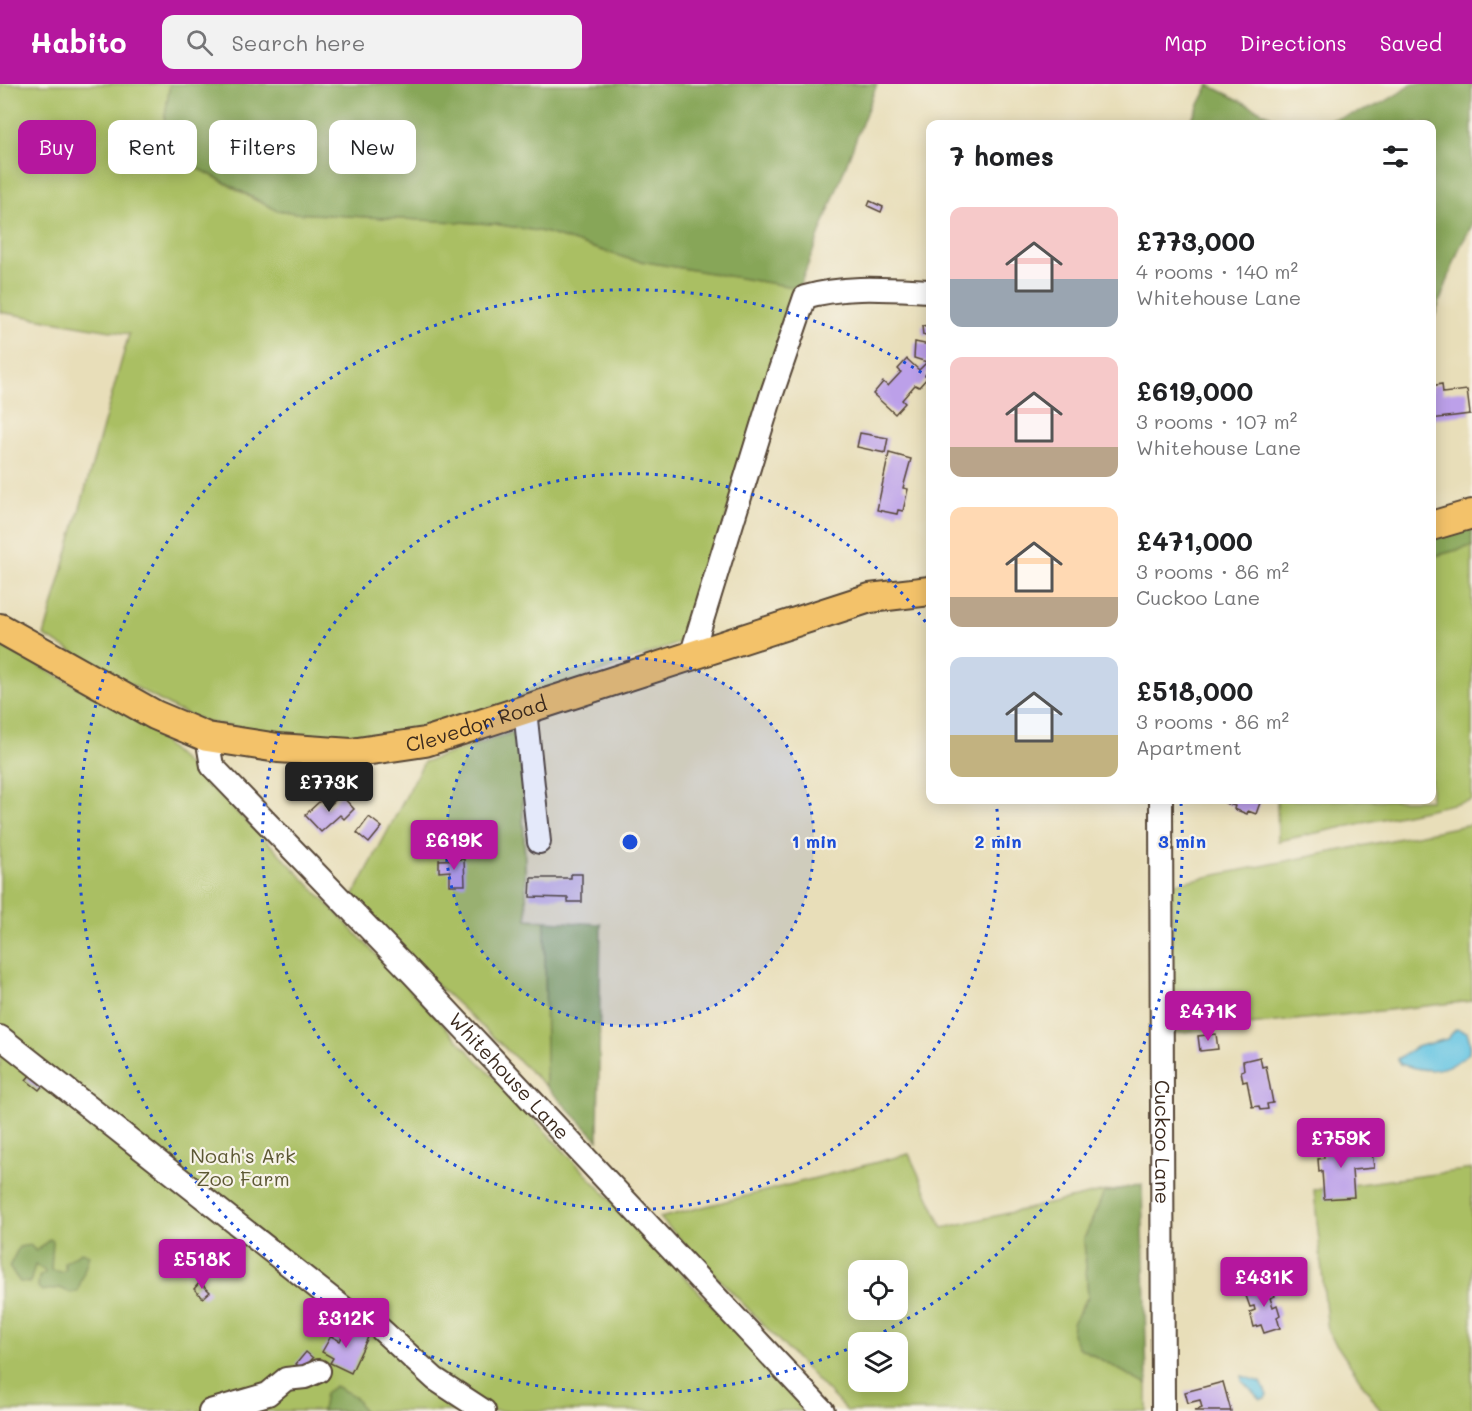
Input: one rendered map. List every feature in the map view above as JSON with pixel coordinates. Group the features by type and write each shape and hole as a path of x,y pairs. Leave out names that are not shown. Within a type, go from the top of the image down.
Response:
{"main road":[{"path":"1436,525 1472,514"},
{"name":"Clevedon Road","path":"0,628 156,715 207,737 278,748 351,753 425,742 870,598 926,591"}],"street":[{"path":"691,656 772,393 805,297 821,292 856,288 926,291"},
{"path":"525,710 539,842"},
{"name":"Whitehouse Lane","path":"207,737 212,766 413,974 823,1411"},
{"name":"Cuckoo Lane","path":"1161,804 1163,1411"},
{"path":"0,1037 346,1310 374,1323 435,1379 484,1411"},
{"path":"210,1411 268,1394 286,1379 305,1377 319,1371"}],"green space":[{"path":"0,84 170,84 164,120 108,120 108,174 197,174 197,169 257,201 295,213 495,224 544,232 629,259 799,288 689,635 684,641 544,692 402,733 369,738 293,737 206,722 175,709 44,636 129,334 0,312"},
{"path":"170,84 877,84 799,288 629,259 544,232 495,224 276,210 210,174 317,174 317,120 209,120 209,174 197,169 197,120 164,120"},
{"path":"1411,84 1472,84 1472,225 1459,249 1436,312 1436,120 1326,120 1374,107"},
{"path":"1209,85 1279,120 1191,120"},
{"path":"1472,523 1472,546 1436,556 1436,534"},
{"path":"1472,546 1472,800 1278,841 1277,804 1436,804 1436,556"},
{"name":"Noah's Ark Zoo Farm","path":"0,645 137,718 191,768 202,774 202,779 274,848 813,1411 0,1411"},
{"path":"520,730 527,919 545,921 546,1086 422,971 353,897 424,762"},
{"path":"1472,824 1472,1001 1174,1033 1171,884"},
{"path":"545,921 601,924 598,1140 546,1086"},
{"path":"909,1154 943,1228 1110,1190 1104,1193 1084,1239 1088,1297 1080,1308 1078,1347 1147,1385 1147,1411 847,1411 660,1218"},
{"path":"1472,1169 1472,1411 1381,1411 1328,1332 1314,1190"},
{"path":"1142,1184 1147,1385 1078,1347 1072,1334 1073,1323 1088,1297 1084,1239 1104,1193"},
{"path":"50,1239 53,1241 51,1270 62,1272 66,1269 64,1263 81,1252 89,1255 78,1291 71,1293 60,1288 42,1291 38,1287 39,1277 45,1273 44,1270 35,1265 30,1283 20,1282 9,1267 19,1247 30,1245 36,1251"},
{"path":"335,1386 354,1396 364,1411 322,1411 325,1393"}],"water":[{"path":"1456,1029 1467,1032 1470,1042 1469,1053 1460,1060 1444,1068 1428,1070 1400,1064 1397,1059 1416,1047 1447,1039"},
{"path":"1242,1376 1261,1382 1267,1395 1265,1398 1260,1399 1242,1381"}],"building":[{"path":"870,201 883,207 881,212 868,206"},
{"path":"922,326 926,326 926,335 923,335"},
{"path":"915,342 926,344 926,362 914,358"},
{"path":"907,359 919,370 926,363 926,379 919,387 915,385 902,400 905,403 895,414 873,394 883,382 888,386 901,372 898,369"},
{"path":"1442,384 1443,393 1467,390 1470,414 1436,418 1436,385"},
{"path":"860,433 888,438 885,453 857,447"},
{"path":"889,453 911,459 903,488 908,489 903,511 898,510 897,514 877,510"},
{"path":"341,795 354,809 344,819 340,815 321,832 305,815 320,801 327,808"},
{"path":"1228,804 1260,804 1256,814 1248,811 1247,814 1234,809 1235,806"},
{"path":"369,817 382,827 369,843 357,833"},
{"path":"464,859 465,885 450,885 450,871 439,872 439,860"},
{"path":"571,874 582,874 582,902 568,902 568,898 530,897 531,878 571,878"},
{"path":"1216,1034 1218,1049 1200,1051 1198,1036"},
{"path":"1260,1057 1262,1067 1266,1066 1273,1103 1267,1104 1268,1109 1260,1110 1259,1106 1252,1107 1247,1081 1243,1082 1241,1071 1244,1070 1243,1061"},
{"path":"32,1073 44,1084 39,1090 26,1080"},
{"path":"1345,1141 1345,1147 1355,1146 1356,1154 1372,1152 1374,1168 1352,1170 1354,1197 1324,1199 1322,1171 1319,1172 1318,1159 1324,1158 1323,1143"},
{"path":"200,1282 210,1292 203,1298 194,1289"},
{"path":"1262,1283 1264,1288 1272,1286 1275,1296 1270,1298 1273,1307 1277,1305 1280,1315 1277,1317 1280,1328 1264,1333 1261,1325 1254,1327 1250,1312 1255,1310 1254,1306 1250,1307 1245,1293 1255,1290 1254,1285"},
{"path":"348,1325 369,1335 351,1373 330,1363 333,1358 322,1352 331,1336 340,1341"},
{"path":"306,1352 313,1358 303,1370 296,1364"},
{"path":"1223,1382 1231,1411 1194,1411 1202,1408 1200,1400 1188,1403 1185,1392"}]}
